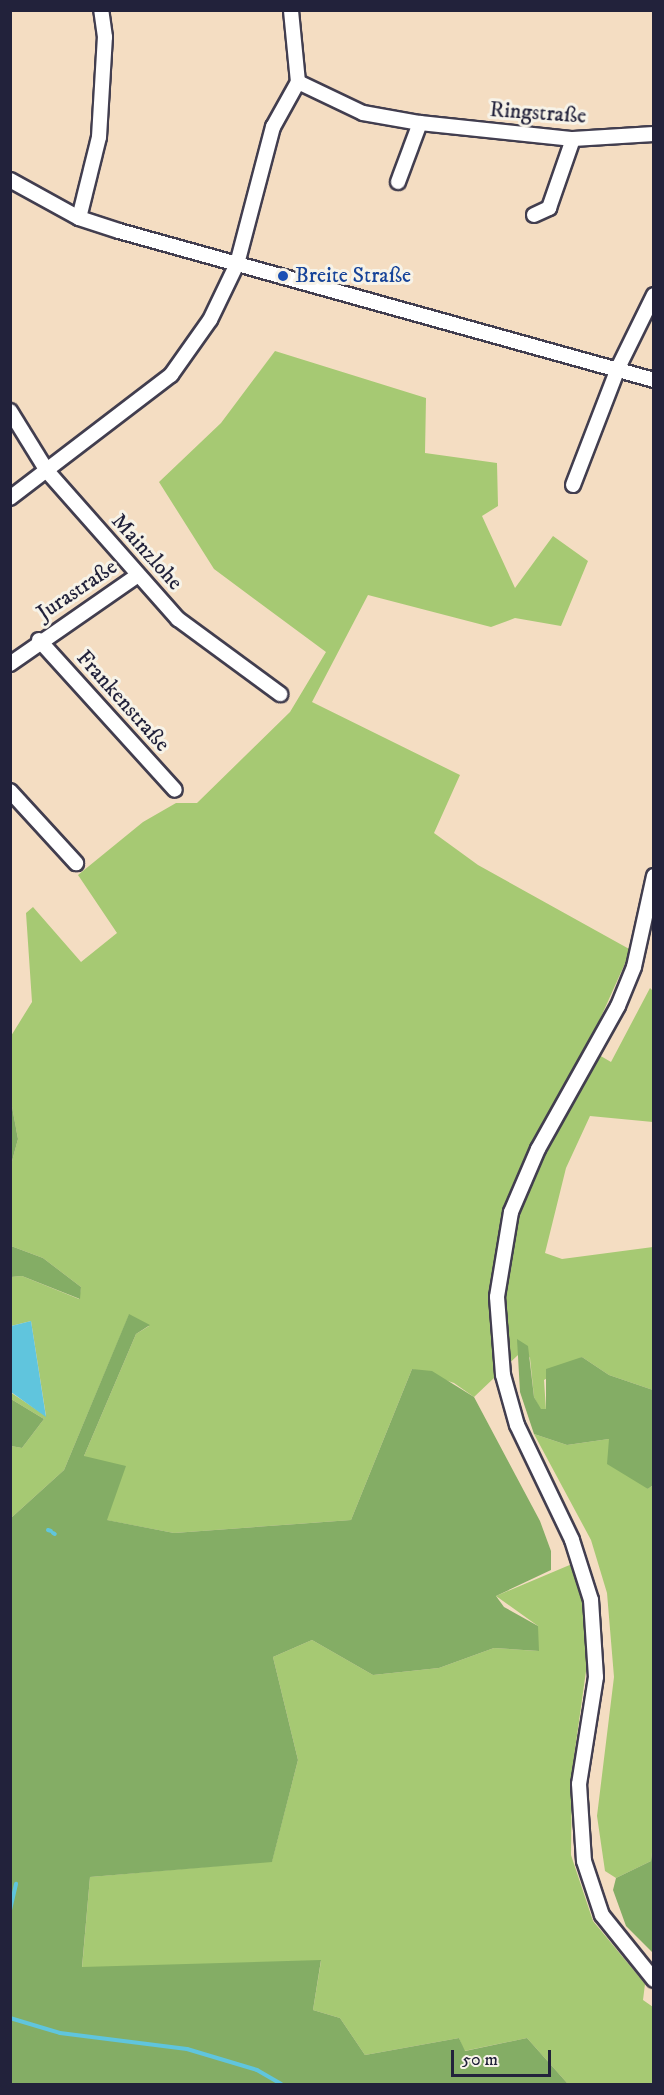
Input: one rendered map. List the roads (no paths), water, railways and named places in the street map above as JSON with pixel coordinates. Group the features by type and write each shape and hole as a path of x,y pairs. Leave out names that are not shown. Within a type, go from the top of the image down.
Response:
{"street":[{"path":"79,218 99,137 105,37 101,10"},
{"path":"10,498 171,375 210,320 237,264 273,127 298,82 291,10"},
{"name":"Ringstraße","path":"298,82 363,113 420,123 573,140 654,134"},
{"path":"398,182 420,123"},
{"path":"534,215 549,208 573,140"},
{"path":"10,180 79,218 237,264 619,366 654,380"},
{"path":"573,485 619,366 654,295"},
{"name":"Mainzlohe","path":"10,411 48,471 178,619 280,694"},
{"name":"Jurastraße","path":"10,663 39,640 138,574"},
{"name":"Frankenstraße","path":"39,640 175,790"},
{"path":"10,791 76,863"},
{"path":"654,876 634,968 618,1006 538,1149 511,1212 497,1297 503,1375 517,1425 572,1540 591,1600 596,1677 579,1784 584,1861 602,1916 654,1980"}],"water":[{"path":"31,1321 46,1417 11,1392 11,1326"}],"waterway":[{"path":"10,1910 16,1884"},
{"path":"10,2018 60,2033 187,2049 257,2070 281,2084"}],"place":[{"name":"Breite Straße","path":"283,276"}]}
